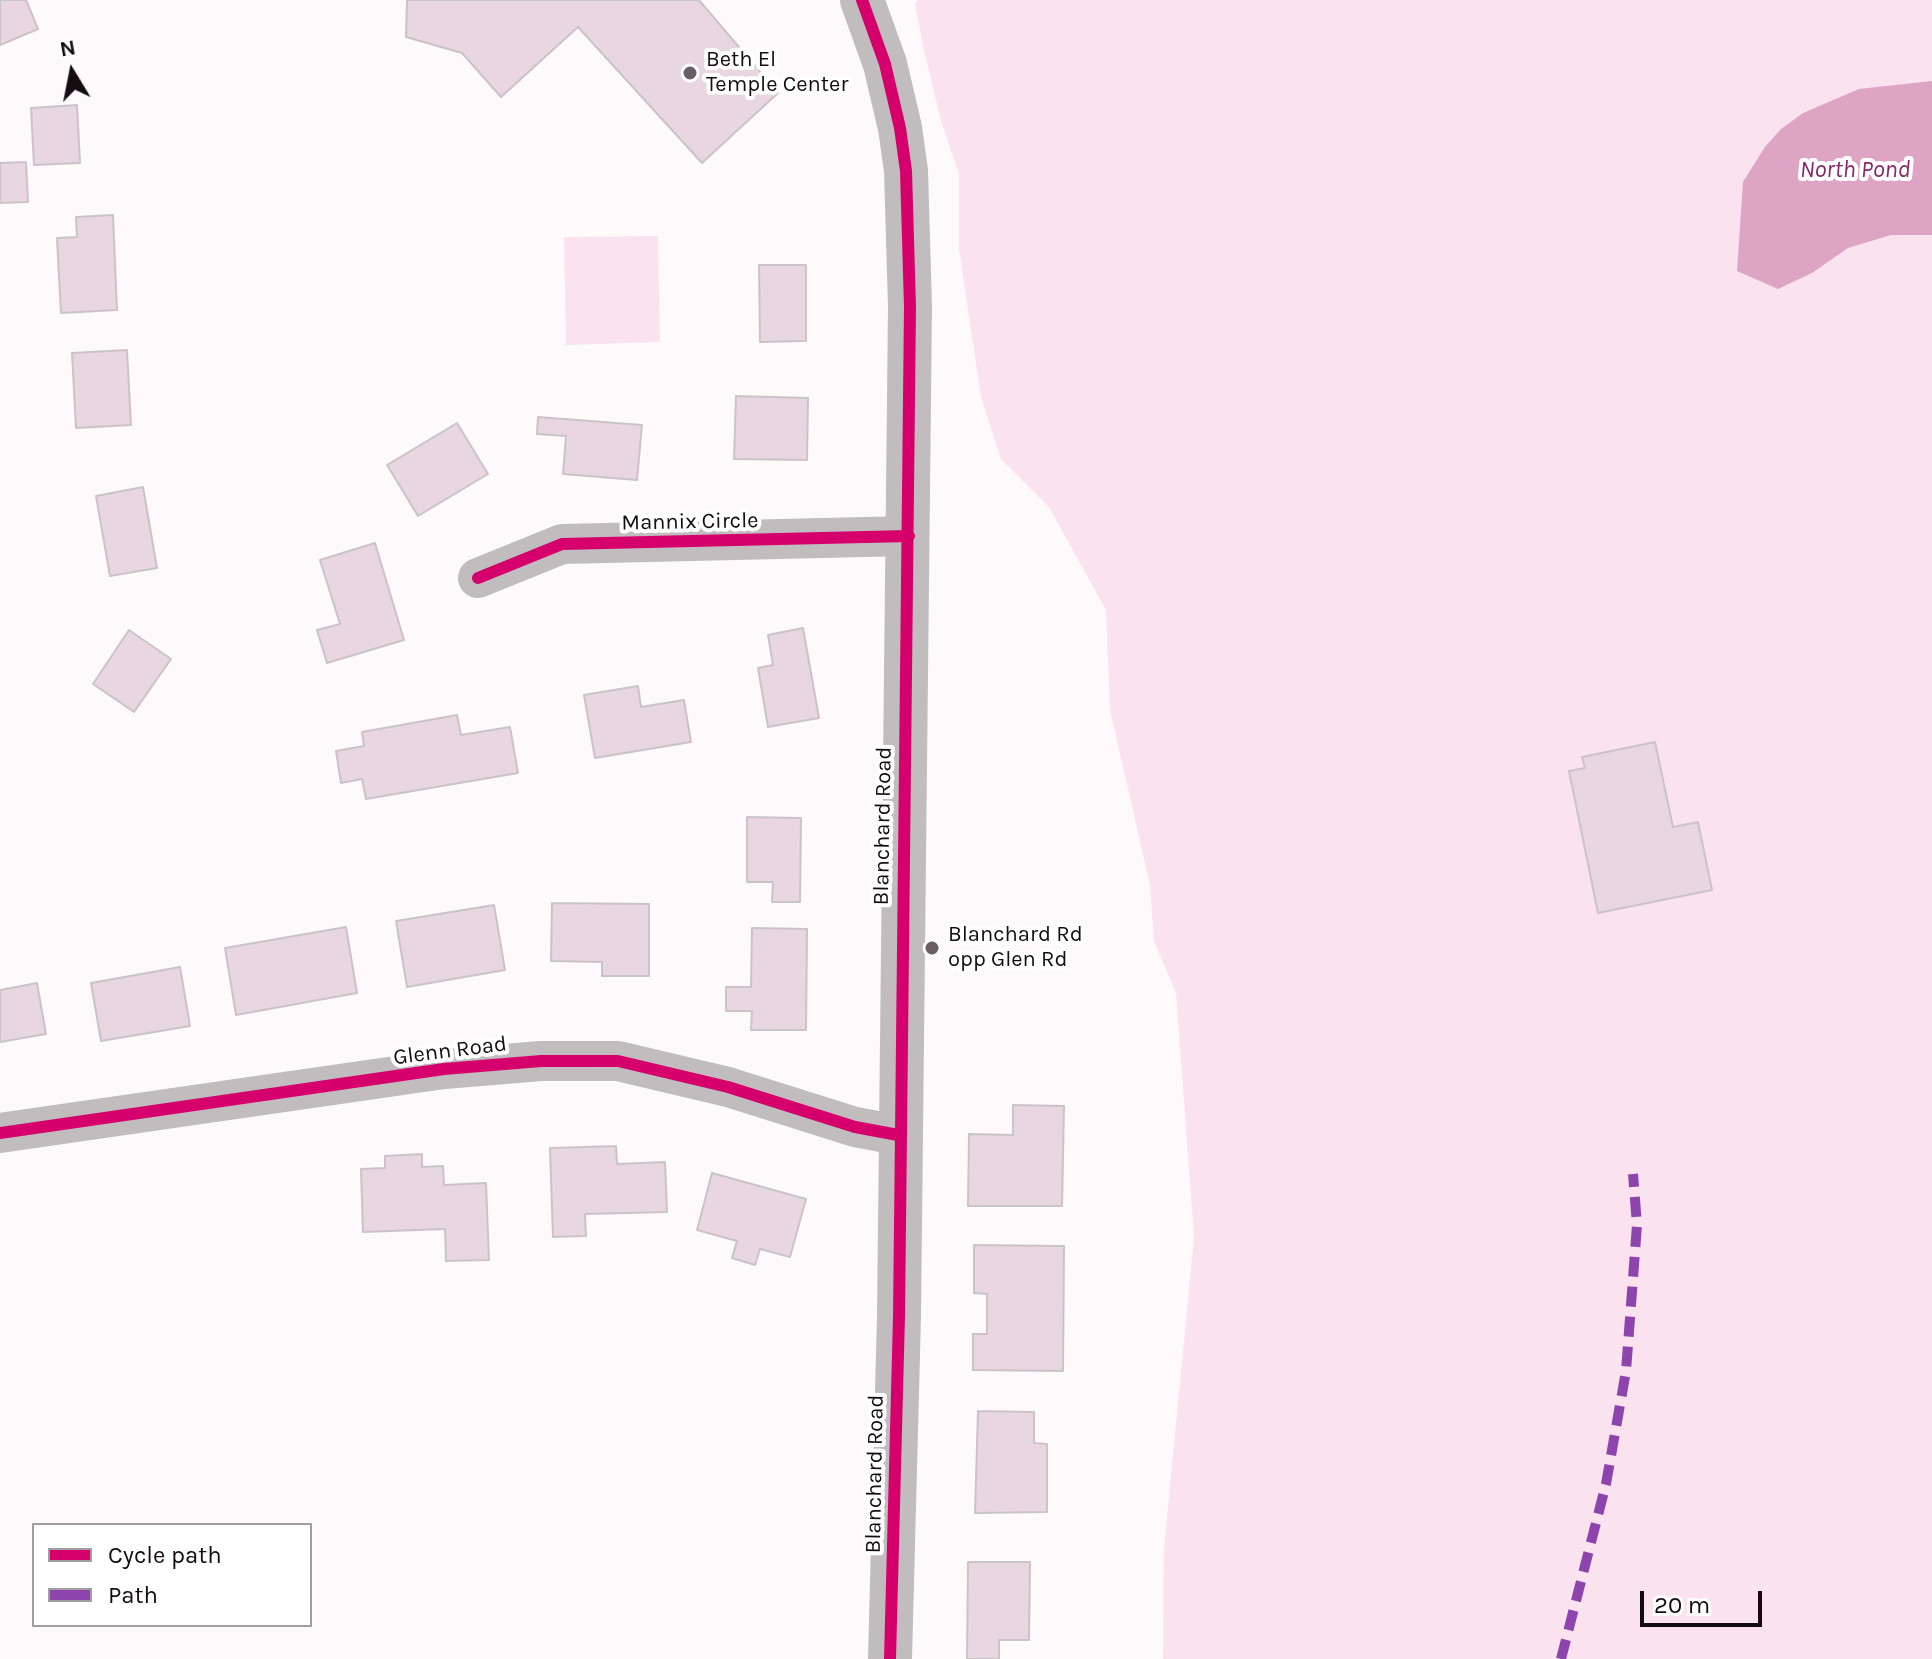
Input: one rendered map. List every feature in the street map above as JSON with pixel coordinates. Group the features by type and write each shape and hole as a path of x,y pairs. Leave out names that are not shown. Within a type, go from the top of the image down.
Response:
{"street":[{"name":"Blanchard Road","path":"862,0 885,64 906,171 909,536 898,1135 899,1316 890,1659"},
{"name":"Mannix Circle","path":"478,578 562,544 909,536"},
{"name":"Glenn Road","path":"0,1133 444,1069 541,1061 618,1061 728,1087 855,1127 898,1135"}],"shaded area":[{"path":"918,0 1932,0 1932,1659 1163,1659 1164,1549 1194,1237 1176,993 1154,941 1150,885 1110,710 1106,610 1049,507 1001,459 981,397 959,249 959,174 941,121 924,50 915,4"},
{"path":"658,236 660,342 566,345 564,237"}],"water":[{"name":"North Pond","path":"1932,81 1932,235 1891,235 1848,248 1812,273 1778,289 1737,271 1743,182 1765,147 1781,129 1803,113 1859,89"}],"building":[{"path":"0,0 26,0 38,29 0,45"},
{"name":"Beth El Temple Center","path":"407,0 699,0 778,93 702,163 578,27 501,97 462,53 406,37"},
{"path":"77,105 80,163 34,165 31,108"},
{"path":"26,162 28,202 0,203 0,163"},
{"path":"113,215 117,310 61,313 57,238 77,237 76,217"},
{"path":"759,265 806,265 806,341 760,342"},
{"path":"127,350 131,425 76,428 72,353"},
{"path":"736,396 808,398 807,460 734,459"},
{"path":"538,417 642,425 637,480 563,474 566,436 537,434"},
{"path":"457,423 488,474 418,516 387,465"},
{"path":"143,487 157,568 110,576 96,496"},
{"path":"375,543 404,640 327,663 317,630 340,624 320,560"},
{"path":"803,628 819,718 768,727 758,668 773,665 768,635"},
{"path":"129,630 171,659 134,712 93,684"},
{"path":"638,686 641,707 684,700 691,742 595,758 584,695"},
{"path":"457,715 461,735 510,727 518,773 366,799 362,779 341,783 336,751 364,746 362,732"},
{"path":"1655,742 1673,827 1698,822 1712,890 1598,913 1569,771 1585,768 1582,757"},
{"path":"747,817 801,818 800,902 772,902 773,882 747,882"},
{"path":"552,903 649,904 649,976 602,976 602,962 551,961"},
{"path":"494,905 505,970 407,987 396,921"},
{"path":"346,927 357,993 236,1015 225,948"},
{"path":"752,928 807,929 806,1030 751,1030 752,1011 726,1011 726,987 751,987"},
{"path":"180,967 190,1026 101,1041 91,983"},
{"path":"37,983 46,1034 0,1042 0,990"},
{"path":"1013,1105 1064,1106 1062,1206 968,1206 969,1134 1013,1135"},
{"path":"616,1146 617,1164 665,1162 667,1212 585,1214 586,1236 553,1237 550,1148"},
{"path":"422,1154 422,1167 443,1166 444,1185 486,1183 489,1260 446,1261 445,1229 363,1232 361,1169 385,1168 385,1156"},
{"path":"712,1173 806,1199 790,1257 760,1249 755,1265 732,1258 737,1241 697,1230"},
{"path":"974,1245 1064,1246 1063,1371 973,1370 973,1334 987,1334 987,1294 974,1293"},
{"path":"978,1411 1034,1412 1034,1443 1047,1444 1047,1512 975,1513"},
{"path":"968,1562 1030,1562 1029,1640 999,1640 999,1659 967,1659"}],"marked path":[{"path":"1561,1659 1606,1484 1626,1371 1637,1225 1633,1174"}],"cycle path":[{"path":"862,0 885,64 900,128 906,171 910,307 899,1316 890,1659"},
{"path":"478,578 562,544 909,536"},
{"path":"0,1133 444,1069 541,1061 618,1061 728,1087 855,1127 898,1135"}],"place":[{"name":"Beth El Temple Center","path":"690,73"},
{"name":"Blanchard Rd opp Glen Rd","path":"932,948"}]}
